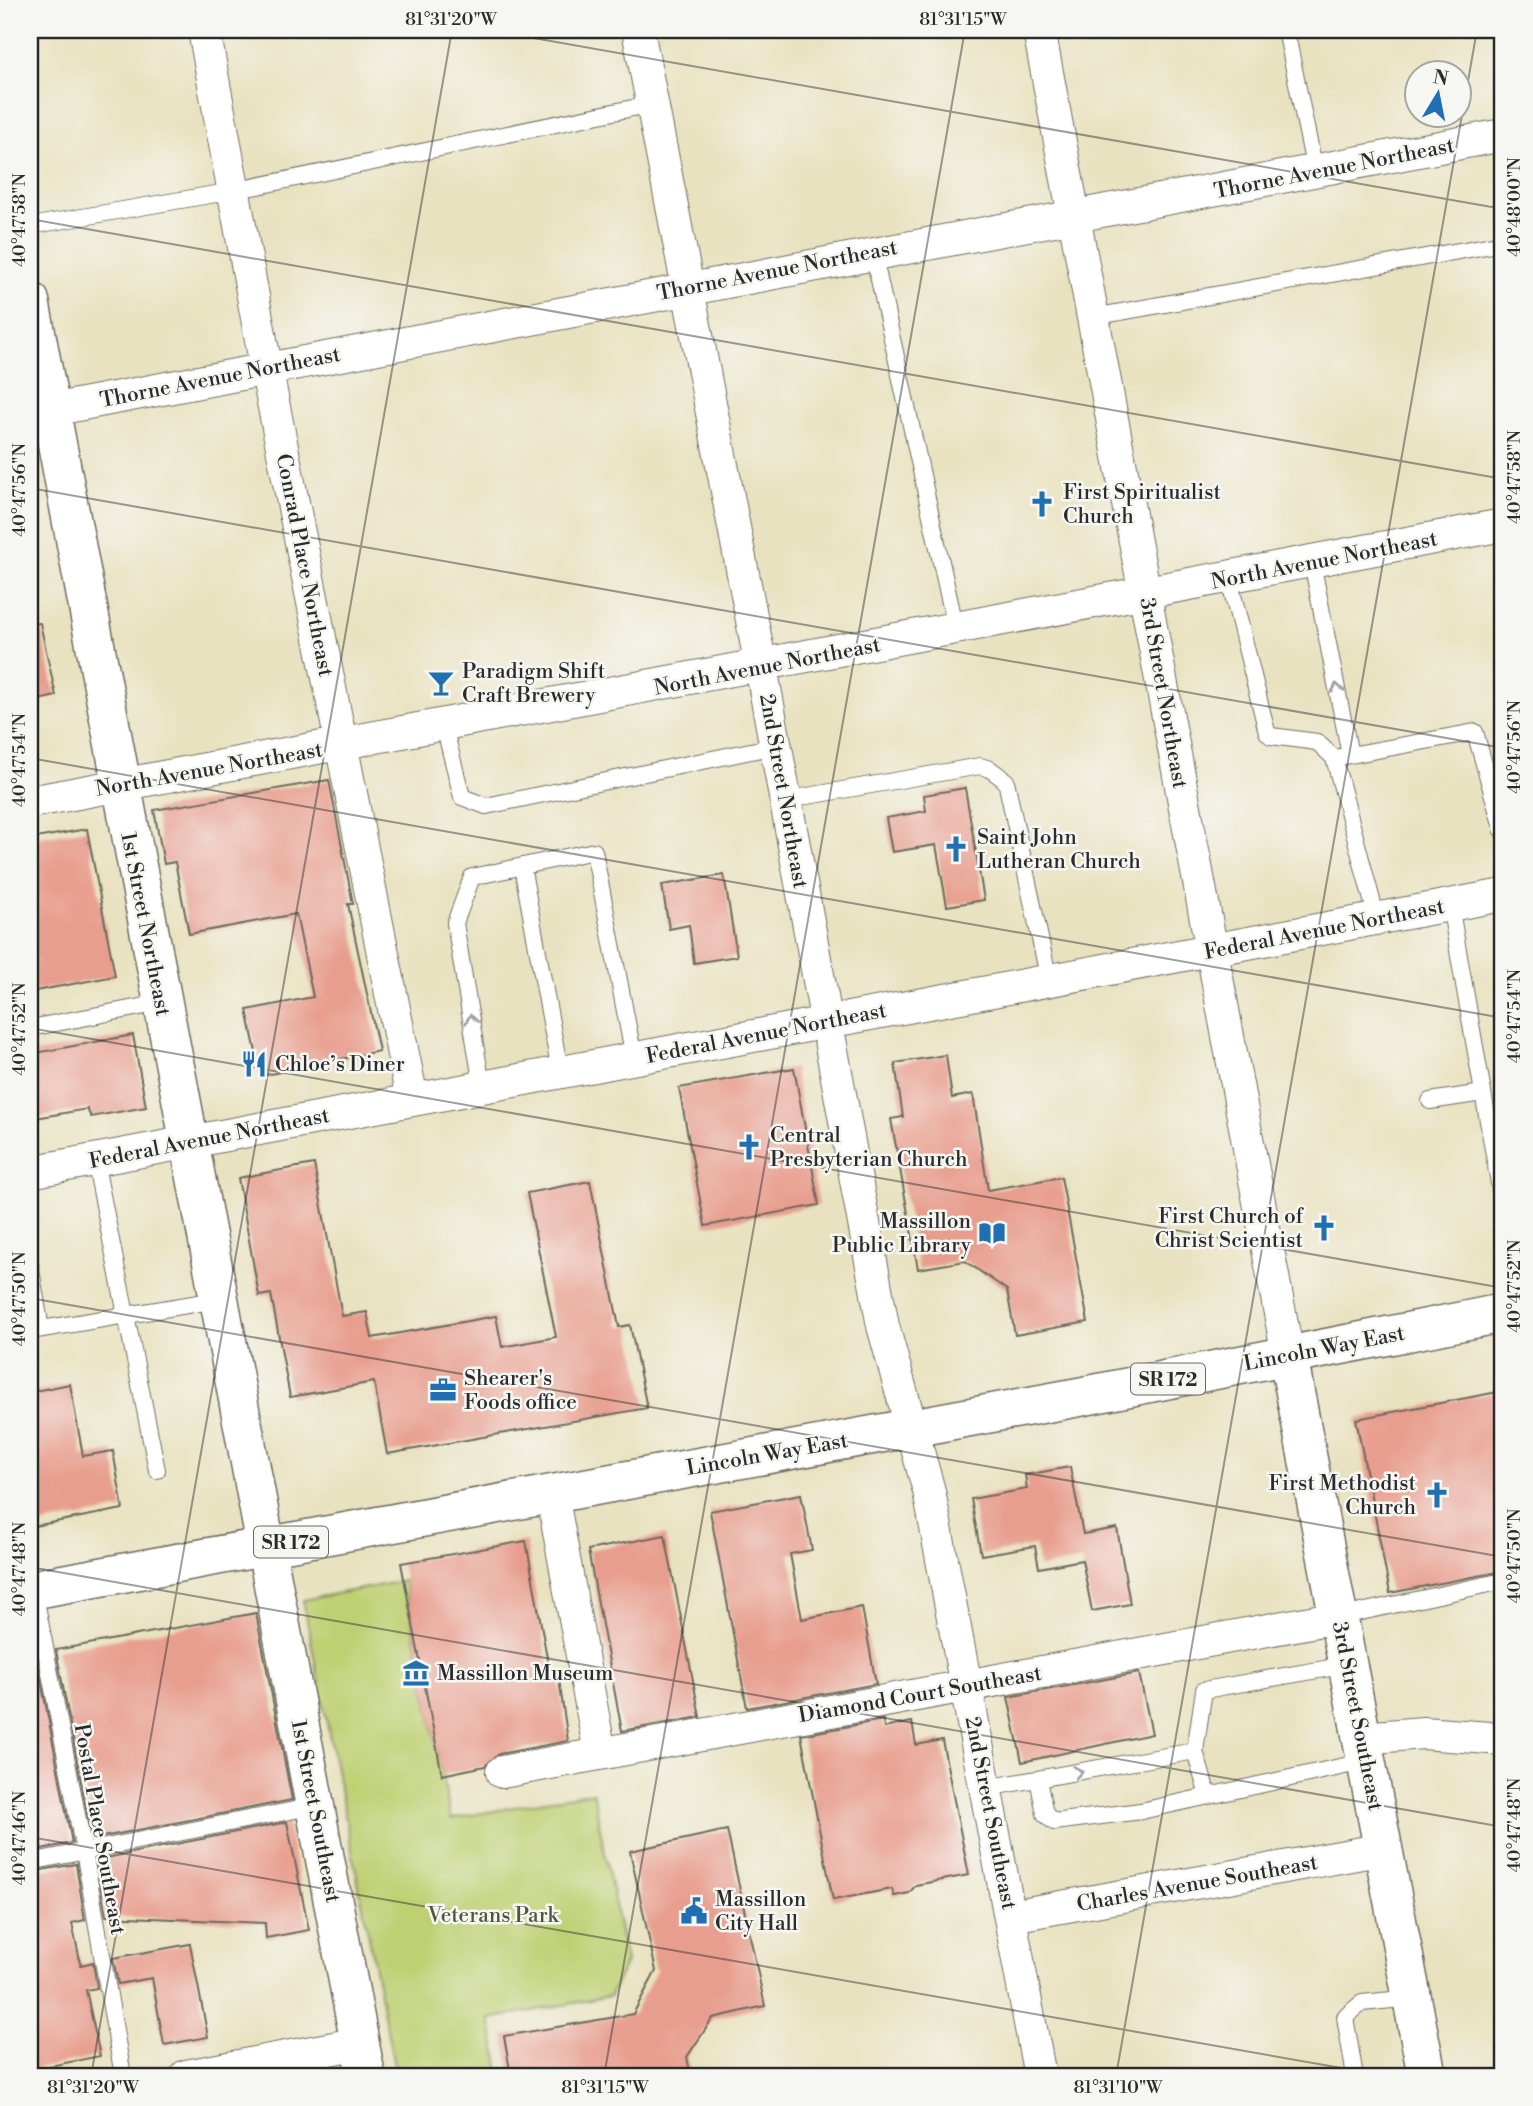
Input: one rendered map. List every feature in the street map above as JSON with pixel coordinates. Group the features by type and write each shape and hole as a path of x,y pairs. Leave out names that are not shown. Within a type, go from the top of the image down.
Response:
{"main road":[{"name":"1st Street Northeast","path":"30,301 187,1142 266,1546"},
{"name":"Lincoln Way East","path":"31,1582 266,1546 552,1494 1503,1313"},
{"name":"3rd Street Southeast","path":"1288,1356 1427,2076"},
{"name":"1st Street Southeast","path":"266,1546 363,2060"}],"street":[{"name":"Conrad Place Northeast","path":"204,30 266,367 412,1099"},
{"name":"2nd Street Northeast","path":"638,30 761,667 883,1326 912,1427"},
{"name":"3rd Street Northeast","path":"1039,30 1288,1356"},
{"name":"Thorne Avenue Northeast","path":"51,410 686,287 1074,218 1503,135"},
{"name":"North Avenue Northeast","path":"30,802 1229,579 1503,525"},
{"name":"Federal Avenue Northeast","path":"30,1172 1503,895"},
{"name":"2nd Street Southeast","path":"912,1427 929,1491 1040,2076"},
{"path":"552,1494 600,1754"},
{"name":"Diamond Court Southeast","path":"502,1772 1338,1617"},
{"path":"1364,1749 1423,1733 1503,1739"},
{"name":"Charles Avenue Southeast","path":"1011,1916 1384,1849"},
{"path":"186,2076 363,2060"}],"lane":[{"path":"1286,30 1315,171"},
{"path":"30,226 233,191 652,104"},
{"path":"1093,317 1503,243"},
{"path":"873,252 956,630"},
{"path":"1312,562 1342,756 1377,919"},
{"path":"1229,579 1270,736 1317,742 1342,756 1475,732 1503,831"},
{"path":"444,726 462,797 486,806 775,746"},
{"path":"785,800 980,766 990,769 1006,781 1048,980"},
{"path":"482,1086 455,923 472,877 594,850 634,1058"},
{"path":"522,866 560,1071"},
{"path":"1450,905 1503,1206"},
{"path":"30,1028 161,1003"},
{"path":"1430,1101 1483,1093"},
{"path":"95,1160 157,1469"},
{"path":"30,1264 35,1330 217,1300"},
{"path":"1338,1617 1503,1581"},
{"name":"Postal Place Southeast","path":"31,1582 84,1852 123,2076"},
{"path":"1208,1796 1195,1751 1204,1690 1348,1665"},
{"path":"1038,1779 1045,1814 1054,1822 1141,1811 1208,1796 1364,1749"},
{"path":"986,1788 1195,1751"},
{"path":"30,1862 315,1806"},
{"path":"1354,2076 1345,2017 1362,2003 1412,1998"}],"green space":[{"name":"Veterans Park","path":"404,1581 451,1819 593,1792 626,1962 610,1996 490,2019 501,2076 396,2076 303,1600"}],"building":[{"path":"40,623 56,696 30,702 30,624"},
{"path":"329,780 353,904 348,904 379,1051 261,1076 247,1010 313,997 296,914 189,934 175,862 164,864 154,810"},
{"name":"Saint John Lutheran Church","path":"965,788 984,900 947,906 936,845 892,852 886,818 926,811 924,795"},
{"path":"87,829 115,976 30,992 30,839"},
{"path":"724,875 737,956 694,963 689,925 669,929 662,885"},
{"path":"133,1035 146,1107 91,1117 87,1109 30,1119 30,1054"},
{"name":"Massillon Public Library","path":"946,1055 952,1098 973,1094 988,1190 1061,1177 1088,1322 1015,1335 1007,1290 965,1261 918,1269 891,1119 903,1117 895,1063"},
{"name":"Central Presbyterian Church","path":"794,1068 819,1205 705,1226 679,1088"},
{"path":"314,1164 342,1316 367,1312 372,1338 496,1316 502,1347 556,1337 527,1193 590,1181 619,1327 630,1325 647,1408 387,1454 374,1382 290,1397 271,1294 259,1296 238,1178"},
{"path":"70,1384 83,1456 113,1451 123,1509 34,1526 30,1503 30,1392"},
{"name":"First Methodist Church","path":"1503,1391 1503,1571 1390,1593 1356,1419"},
{"path":"1070,1467 1083,1534 1117,1528 1130,1604 1092,1611 1082,1560 1039,1568 1035,1546 981,1555 971,1499 1027,1489 1025,1475"},
{"path":"801,1494 812,1550 790,1554 802,1619 862,1607 876,1684 747,1708 710,1511"},
{"path":"665,1535 700,1717 622,1731 588,1550"},
{"path":"526,1541 551,1680 559,1679 568,1741 499,1754 485,1766 442,1775 401,1563"},
{"path":"256,1613 292,1800 92,1839 56,1650"},
{"path":"36,1654 72,1843 41,1849 30,1786 30,1655"},
{"path":"1139,1673 1152,1734 1022,1762 1008,1697"},
{"path":"883,1720 884,1728 912,1722 916,1745 942,1740 969,1875 916,1885 909,1893 894,1896 892,1889 833,1900 801,1735"},
{"path":"287,1822 309,1930 266,1938 265,1923 106,1916 96,1860"},
{"name":"Massillon City Hall","path":"727,1830 765,2006 713,2018 687,2057 691,2076 511,2076 504,2036 633,2014 656,1971 630,1851"},
{"path":"76,1864 85,1920 72,1923 81,1965 93,1962 97,1988 86,1990 100,2056 30,2070 30,1872"},
{"path":"190,1944 208,2037 164,2045 152,1978 118,1984 113,1958"}],"place":[{"name":"First Spiritualist Church","path":"1042,504"},
{"name":"Paradigm Shift Craft Brewery","path":"441,683"},
{"name":"Saint John Lutheran Church","path":"956,849"},
{"name":"Chloe’s Diner","path":"254,1064"},
{"name":"Central Presbyterian Church","path":"749,1147"},
{"name":"First Church of Christ Scientist","path":"1324,1228"},
{"name":"Massillon Public Library","path":"992,1233"},
{"name":"Shearer's Foods office","path":"443,1390"},
{"name":"First Methodist Church","path":"1437,1495"},
{"name":"Massillon Museum","path":"416,1673"},
{"name":"Massillon City Hall","path":"694,1911"}]}
